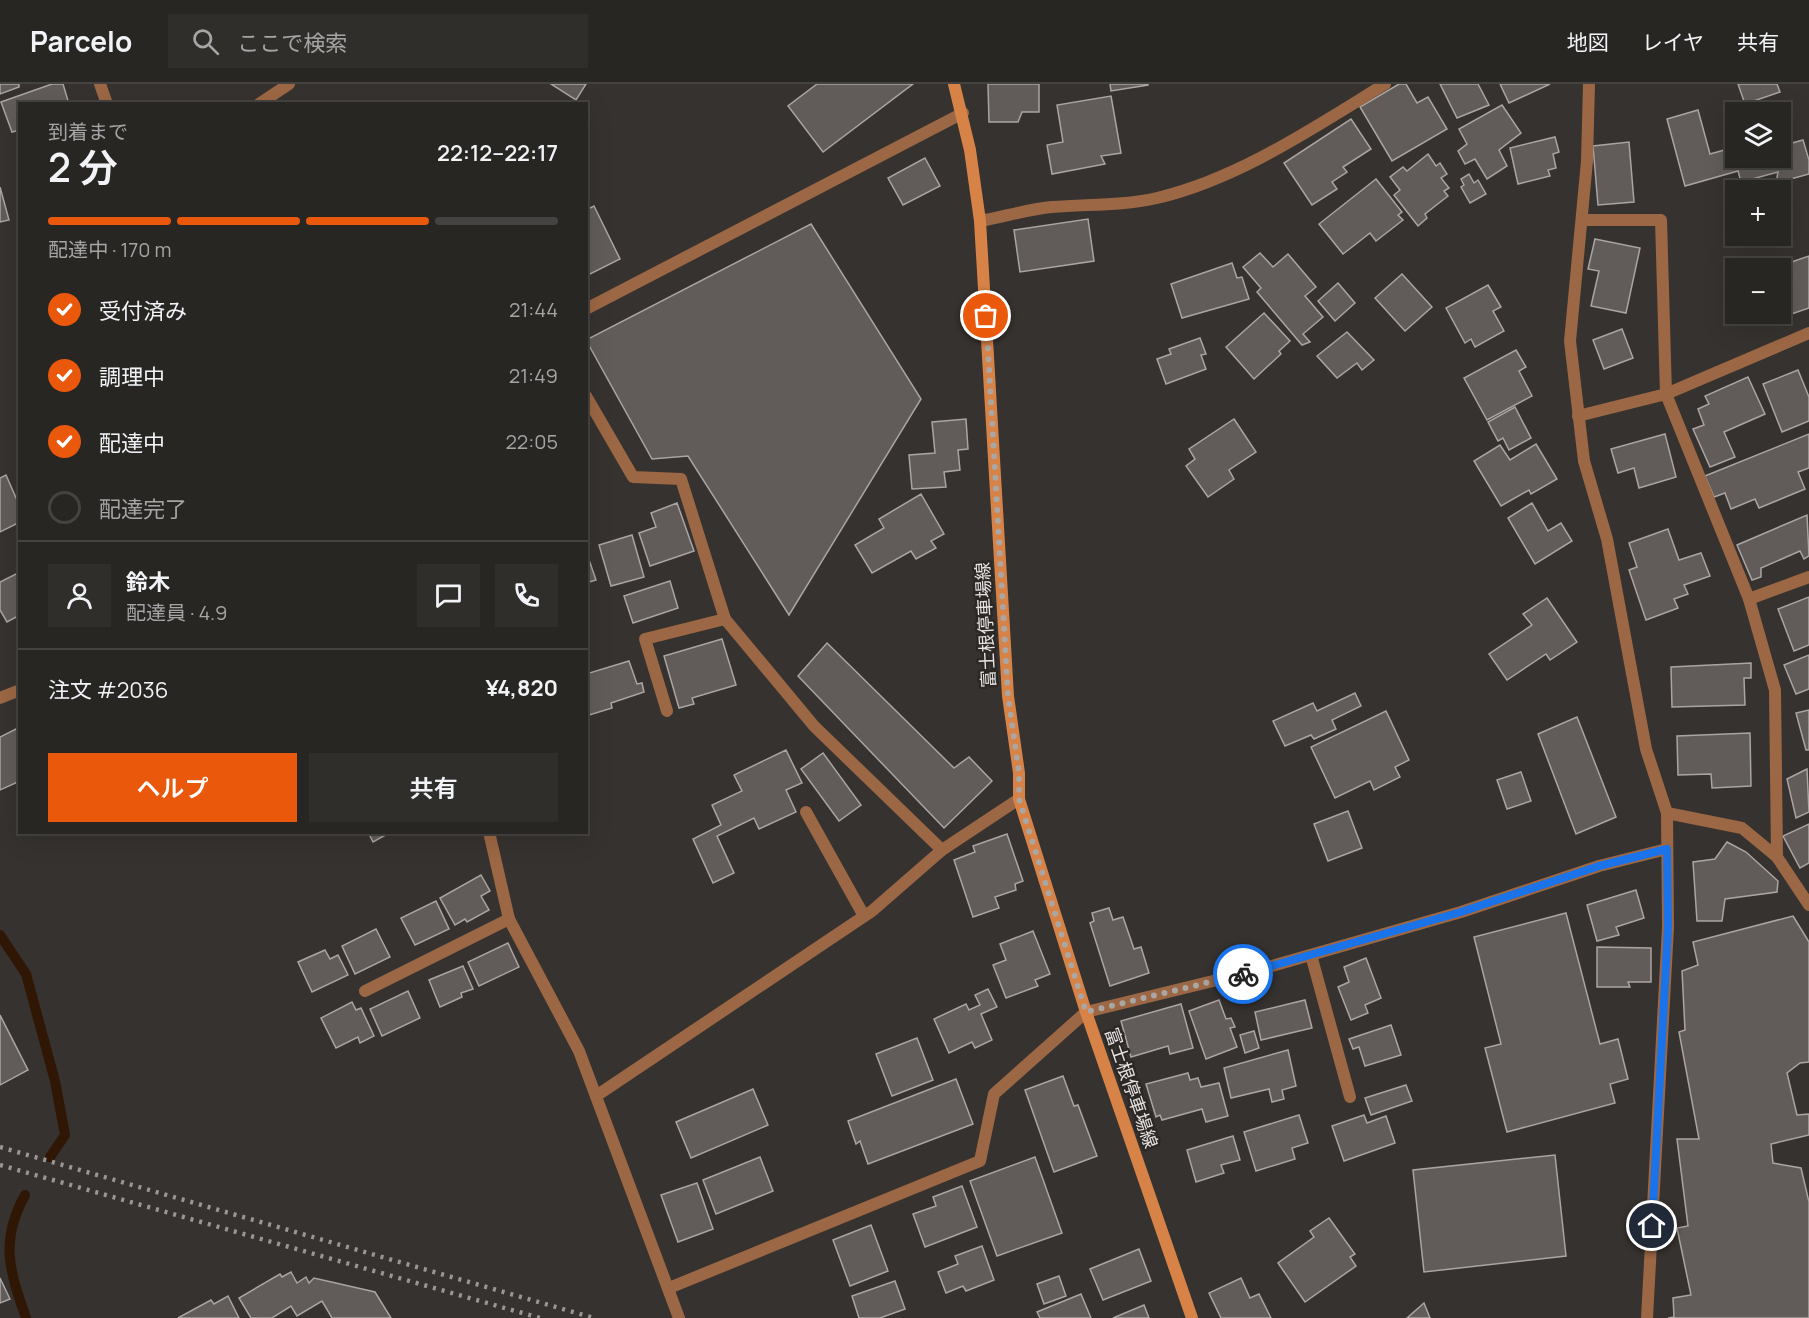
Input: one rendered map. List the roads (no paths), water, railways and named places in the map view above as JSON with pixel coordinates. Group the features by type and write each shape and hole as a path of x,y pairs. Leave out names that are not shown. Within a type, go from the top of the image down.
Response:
{"main road":[{"name":"富士根停車場線","path":"954,84 963,113 980,221 1008,696 1019,773 1019,799 1086,1012 1192,1318"}],"street":[{"path":"100,84 106,102"},
{"path":"262,102 289,84"},
{"path":"980,221 1051,207 1110,206 1159,197 1197,185 1278,149 1385,84"},
{"path":"1589,84 1582,219 1570,341 1578,416 1584,461 1607,539 1646,749 1667,813 1668,927 1647,1318"},
{"path":"588,308 963,113"},
{"path":"1582,219 1661,220 1666,394 1749,599 1775,690 1777,857"},
{"path":"1578,416 1666,394 1809,333"},
{"path":"588,399 633,477 681,479 725,619 814,726 942,850"},
{"path":"1749,599 1809,577"},
{"path":"667,711 645,639 725,619"},
{"path":"0,698 18,691"},
{"path":"596,1096 864,916 942,850 1019,799"},
{"path":"806,812 864,916"},
{"path":"1667,813 1742,828 1777,857 1809,905"},
{"path":"489,834 509,919 579,1051 679,1318"},
{"path":"669,1288 980,1161 994,1094 1086,1012 1311,955 1461,912 1599,866 1667,849"},
{"path":"365,990 509,919"},
{"path":"1311,955 1350,1097"}],"waterway":[{"path":"0,935 26,974 55,1081 65,1135 50,1157"},
{"path":"25,1195 12,1227 10,1255 15,1285 26,1318"}],"railway":[{"path":"0,1147 594,1318"},
{"path":"0,1165 540,1318"}]}
